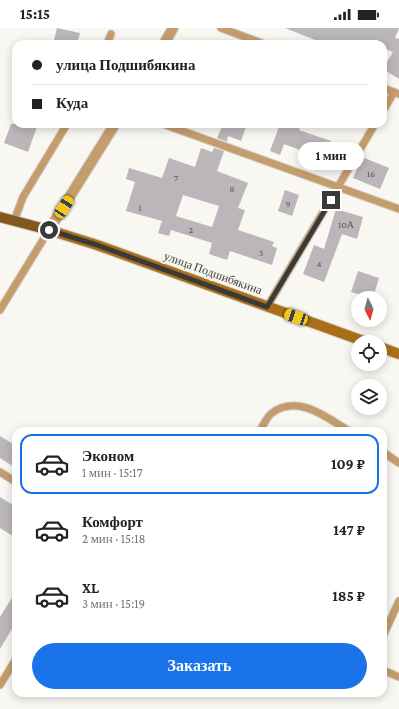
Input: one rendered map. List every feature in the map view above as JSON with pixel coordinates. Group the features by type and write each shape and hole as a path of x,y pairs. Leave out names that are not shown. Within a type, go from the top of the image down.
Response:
{"main road":[{"path":"0,217 49,230"},
{"name":"улица Подшибякина","path":"49,230 97,245 351,337"},
{"path":"387,350 399,354"}],"street":[{"path":"166,40 173,28"},
{"path":"49,230 113,128"}],"lane":[{"path":"221,28 253,40"},
{"path":"109,40 111,34"},
{"path":"387,105 396,93"},
{"path":"14,221 23,197 64,128"},
{"path":"174,128 399,209"},
{"path":"267,307 373,128"},
{"path":"0,310 49,230"},
{"path":"262,427 271,413 290,404 314,410 339,427"},
{"path":"387,455 399,463"},
{"path":"0,472 12,480"},
{"path":"387,627 399,601"},
{"path":"0,685 12,666"},
{"path":"387,672 399,677"}],"building":[{"path":"57,28 80,33 78,40 54,40"},
{"path":"285,28 399,28 395,38 399,39 399,79 387,72 387,62 393,52 387,50 387,40 315,40"},
{"path":"11,124 12,128 37,128 28,152 4,143"},
{"path":"221,128 246,128 241,141 228,136 227,142 217,138"},
{"path":"279,128 300,128 299,130 331,141 324,159 284,144 280,155 270,151"},
{"path":"201,148 212,152 214,148 224,151 217,171 248,183 238,208 245,210 238,230 274,242 272,246 277,248 272,265 230,251 227,260 209,254 212,243 171,230 169,236 158,233 162,221 126,211 135,182 126,179 129,168 162,178 169,158 195,167","holes":["183,195 219,206 212,227 176,216"]},
{"path":"362,157 389,168 380,189 353,178"},
{"path":"285,190 299,195 292,216 278,211"},
{"path":"336,209 363,217 357,239 342,234 324,282 303,274 314,245 324,249"},
{"path":"358,271 379,278 375,291 351,291"},
{"path":"0,436 12,444 12,466 0,458"},
{"path":"0,497 12,504 12,536 0,528"},
{"path":"12,598 12,629 0,649 0,617"}],"route":[{"path":"49,230 97,245 267,307 331,200"}]}
